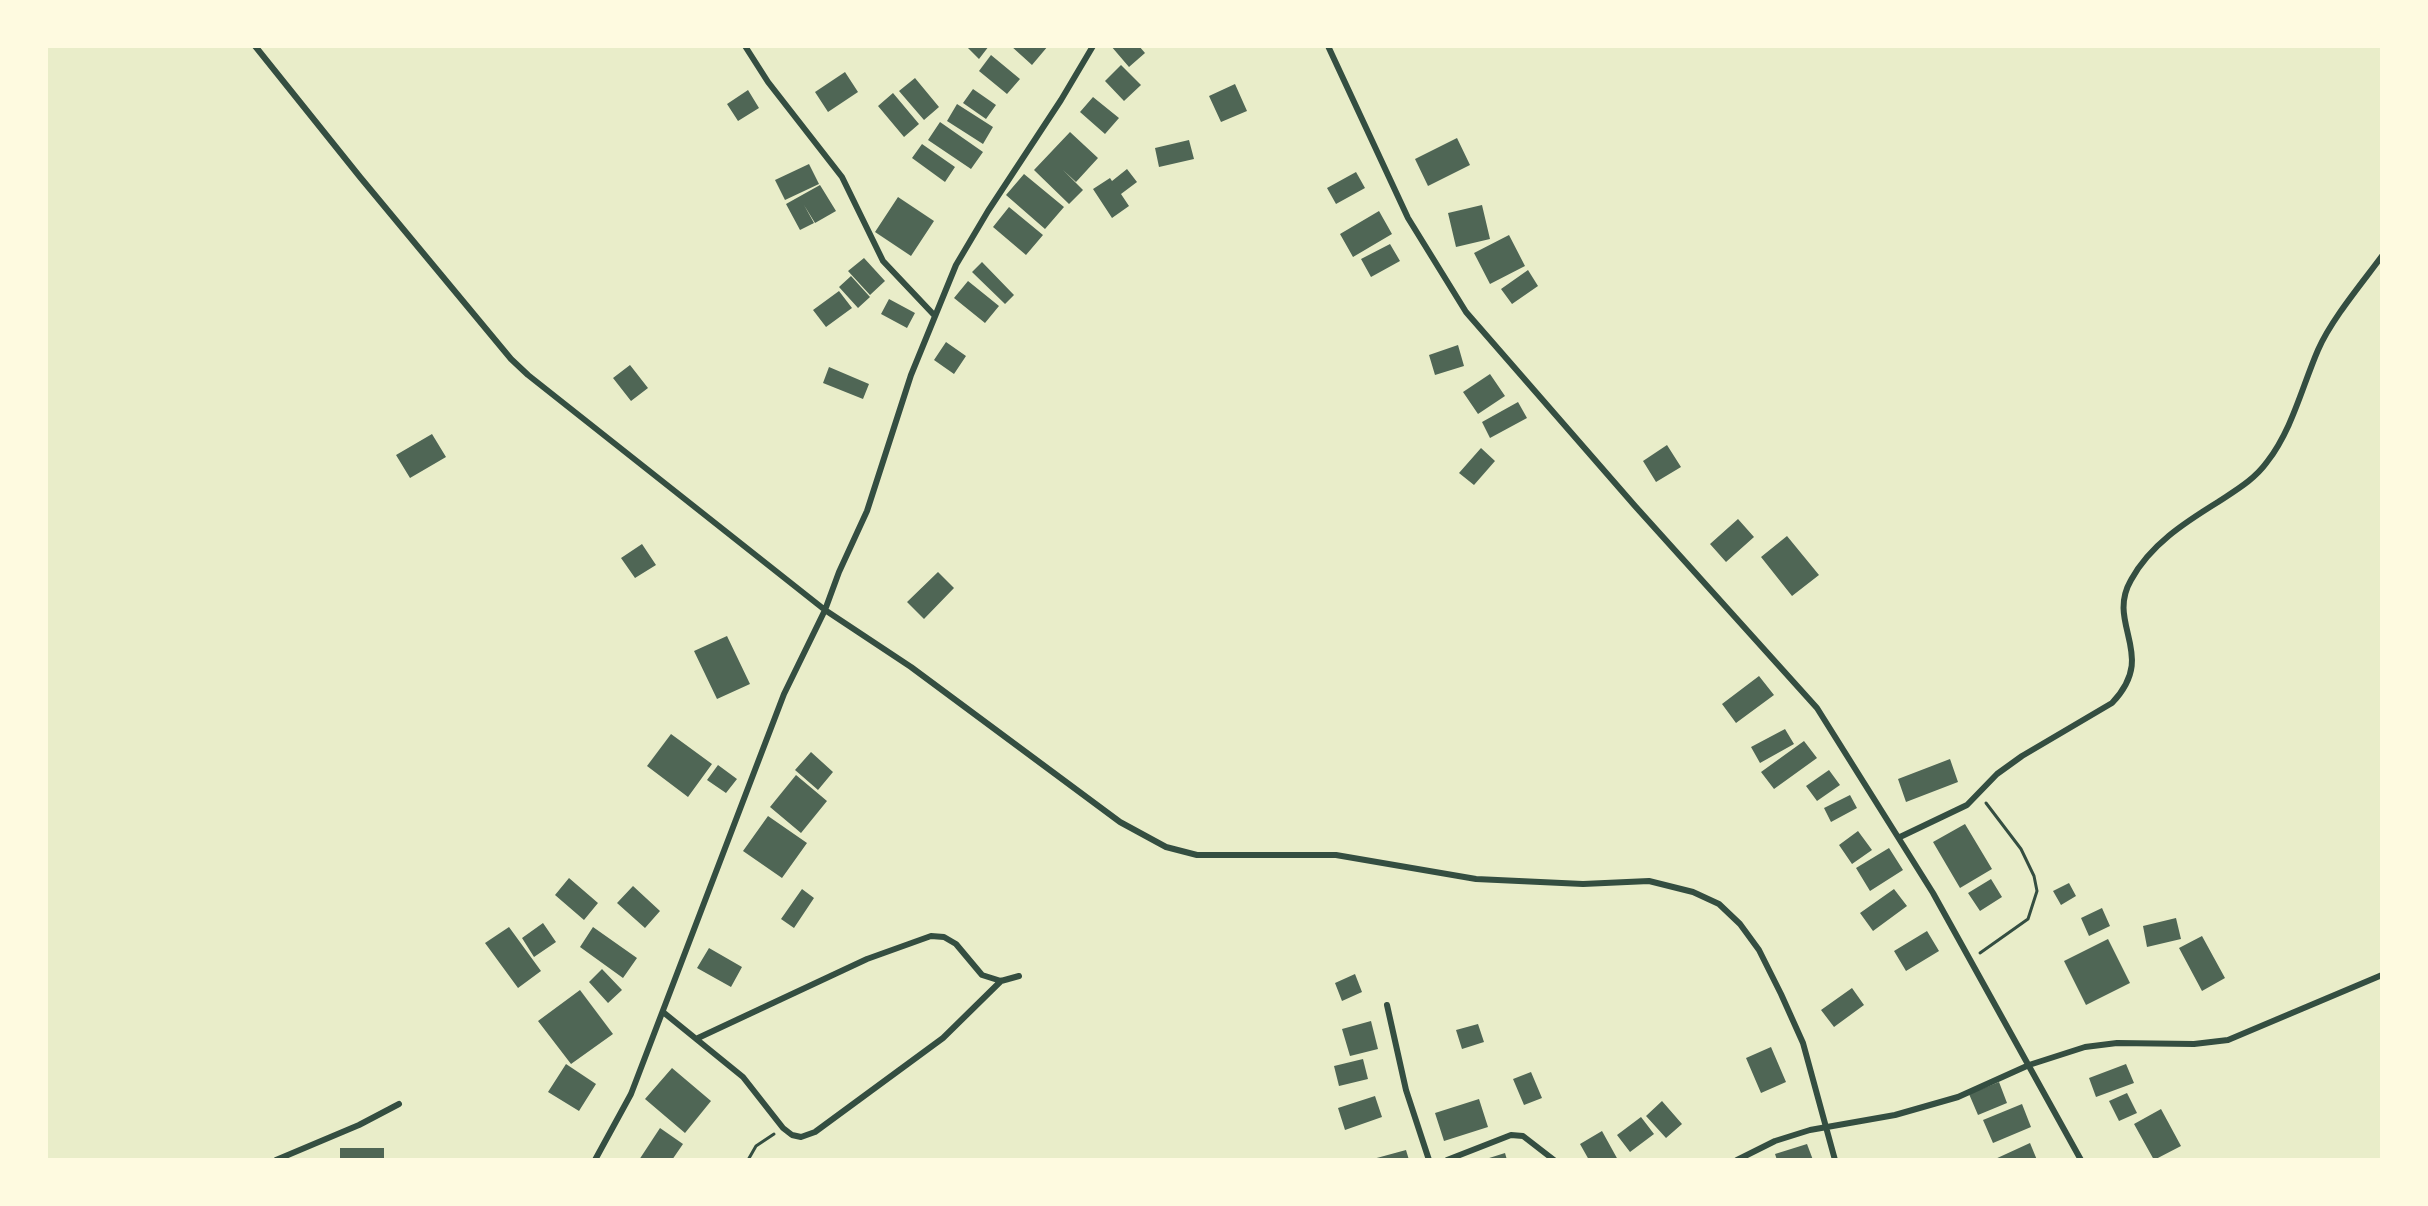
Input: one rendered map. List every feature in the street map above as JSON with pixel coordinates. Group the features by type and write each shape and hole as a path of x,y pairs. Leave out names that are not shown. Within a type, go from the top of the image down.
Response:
{"street":[{"path":"255,46 511,359 564,405 825,610 910,667 1120,822 1166,847 1197,855 1336,855 1476,879 1583,884 1649,881 1693,892 1719,904 1740,924 1759,950 1781,994 1803,1043 1835,1160"},
{"path":"746,46 768,82 842,177 883,261 935,316"},
{"path":"595,1160 631,1094 693,926 784,694 825,610 839,572 867,511 911,375 956,265 987,211 1062,100 1093,46"},
{"path":"1328,46 1408,218 1467,312 1635,506 1817,708 1900,837 2080,1160"},
{"path":"1900,837 1967,805 1997,774 2022,756 2112,703 2125,690 2132,675 2134,658 2123,610 2124,594 2131,579 2150,551 2188,520 2249,482 2268,462 2292,416 2319,348 2382,256"},
{"path":"698,1038 867,959 931,936 944,937 956,944 982,975 1001,981"},
{"path":"1737,1160 1774,1141 1825,1126 1895,1115 1958,1097 2029,1065 2085,1047 2117,1043 2194,1044 2228,1040 2382,975"},
{"path":"663,1012 698,1038 743,1077 783,1128 792,1135 801,1137 815,1132 943,1038 1001,981 1018,976"},
{"path":"1387,1005 1406,1090 1429,1160"},
{"path":"276,1160 293,1156 399,1104"},
{"path":"1447,1160 1510,1135 1523,1136 1554,1160"}],"path":[{"path":"1969,962 2028,919 2037,891 2034,876 2021,849 1978,794"},
{"path":"748,1160 756,1146 783,1128"}],"building":[{"path":"966,46 989,46 979,59"},
{"path":"1011,46 1048,46 1032,65"},
{"path":"1111,46 1139,46 1145,53 1129,67"},
{"path":"991,55 1020,79 1007,94 979,71"},
{"path":"1121,65 1141,85 1124,101 1105,81"},
{"path":"845,72 858,92 828,112 815,92"},
{"path":"915,78 939,107 924,120 899,91"},
{"path":"1235,84 1247,111 1221,122 1209,96"},
{"path":"973,89 996,105 986,119 963,103"},
{"path":"748,90 759,108 738,121 727,104"},
{"path":"893,93 919,124 904,137 878,106"},
{"path":"1093,97 1119,118 1105,134 1080,112"},
{"path":"957,104 993,127 983,144 947,121"},
{"path":"940,122 983,152 971,169 928,140"},
{"path":"1070,132 1098,158 1076,182 1063,170 1083,190 1069,204 1034,170"},
{"path":"1457,138 1470,165 1428,186 1415,159"},
{"path":"1189,140 1194,159 1159,167 1155,148"},
{"path":"922,144 955,167 945,182 912,158"},
{"path":"809,164 819,184 785,200 775,180"},
{"path":"1127,169 1137,182 1121,194 1129,206 1112,218 1093,189 1110,178 1112,181"},
{"path":"1356,172 1365,188 1336,204 1327,188"},
{"path":"1024,174 1064,207 1045,229 1006,195"},
{"path":"820,185 836,211 815,223 804,205 814,223 800,230 786,204"},
{"path":"898,197 934,221 911,256 875,232"},
{"path":"1482,205 1490,239 1456,247 1448,213"},
{"path":"1009,207 1043,235 1026,255 993,227"},
{"path":"1379,211 1392,234 1353,257 1340,234"},
{"path":"1509,235 1525,266 1490,284 1474,253"},
{"path":"1390,244 1400,261 1371,277 1361,259"},
{"path":"864,258 885,281 870,295 848,271"},
{"path":"982,262 1014,295 1005,304 972,272"},
{"path":"1528,270 1538,286 1512,304 1501,289"},
{"path":"851,276 870,297 858,308 839,287"},
{"path":"968,281 999,306 985,323 954,298"},
{"path":"839,291 852,308 826,327 813,310"},
{"path":"889,299 915,313 907,328 881,314"},
{"path":"946,342 966,356 954,374 934,360"},
{"path":"1458,345 1464,366 1435,375 1429,355"},
{"path":"630,365 648,388 631,401 613,378"},
{"path":"829,367 869,384 863,399 823,383"},
{"path":"1490,374 1505,396 1478,414 1463,392"},
{"path":"1518,402 1527,418 1490,438 1482,422"},
{"path":"432,434 446,457 410,478 396,455"},
{"path":"1667,445 1681,467 1656,482 1643,461"},
{"path":"1481,448 1495,461 1474,485 1459,473"},
{"path":"1738,519 1754,537 1726,562 1710,544"},
{"path":"1787,536 1819,575 1792,596 1761,557"},
{"path":"642,544 656,565 635,578 621,558"},
{"path":"938,572 954,588 924,619 907,602"},
{"path":"727,636 750,684 717,699 694,651"},
{"path":"1759,676 1774,695 1736,723 1722,704"},
{"path":"1785,729 1794,744 1760,763 1751,747"},
{"path":"671,734 712,764 688,797 647,766"},
{"path":"1804,741 1817,758 1774,789 1761,772"},
{"path":"811,752 833,772 818,790 795,770"},
{"path":"1950,759 1958,782 1906,802 1898,779"},
{"path":"718,765 737,779 726,793 707,780"},
{"path":"1829,770 1840,785 1817,801 1806,786"},
{"path":"796,775 827,801 801,833 770,807"},
{"path":"1850,795 1857,808 1831,822 1824,808"},
{"path":"768,816 807,843 782,878 743,851"},
{"path":"1965,824 1992,869 1960,888 1933,842"},
{"path":"1858,831 1872,850 1852,864 1839,845"},
{"path":"1889,848 1903,870 1870,891 1856,868"},
{"path":"569,878 598,903 584,920 555,895"},
{"path":"1991,879 2002,897 1980,911 1968,893"},
{"path":"2069,883 2076,896 2061,905 2053,891"},
{"path":"633,886 660,911 645,928 617,903"},
{"path":"802,889 814,898 794,928 781,919"},
{"path":"1894,889 1907,906 1873,931 1860,913"},
{"path":"2102,908 2110,926 2089,936 2081,918"},
{"path":"2176,918 2181,939 2147,947 2143,926"},
{"path":"543,923 556,942 534,957 522,938"},
{"path":"509,927 541,971 518,988 485,943"},
{"path":"593,927 637,958 623,978 580,947"},
{"path":"1927,931 1939,951 1906,971 1894,951"},
{"path":"2202,936 2225,978 2202,991 2179,948"},
{"path":"2108,939 2130,983 2086,1005 2064,961"},
{"path":"709,948 742,967 731,987 697,968"},
{"path":"602,969 622,990 608,1003 589,982"},
{"path":"1355,974 1362,992 1342,1001 1335,983"},
{"path":"1852,988 1864,1005 1834,1027 1821,1010"},
{"path":"580,990 613,1034 571,1064 538,1021"},
{"path":"1371,1021 1378,1049 1350,1056 1342,1029"},
{"path":"1478,1024 1484,1042 1462,1049 1456,1030"},
{"path":"1771,1047 1786,1082 1761,1093 1746,1058"},
{"path":"1363,1059 1368,1079 1339,1086 1334,1066"},
{"path":"566,1064 596,1084 579,1111 548,1092"},
{"path":"2126,1064 2134,1083 2096,1097 2089,1078"},
{"path":"672,1068 711,1101 685,1133 645,1099"},
{"path":"1531,1072 1542,1098 1524,1105 1513,1079"},
{"path":"1999,1082 2007,1103 1978,1115 1969,1094"},
{"path":"2127,1093 2137,1113 2119,1121 2109,1101"},
{"path":"1375,1096 1382,1117 1345,1130 1338,1108"},
{"path":"1479,1099 1488,1127 1444,1141 1435,1113"},
{"path":"1662,1101 1682,1124 1666,1138 1646,1116"},
{"path":"2022,1104 2031,1127 1993,1143 1983,1120"},
{"path":"2161,1109 2181,1146 2154,1160 2134,1124"},
{"path":"1641,1117 1654,1134 1630,1152 1617,1135"},
{"path":"660,1128 683,1144 672,1160 639,1160"},
{"path":"1602,1131 1618,1160 1589,1160 1580,1144"},
{"path":"2030,1143 2037,1160 1993,1160 2006,1154"},
{"path":"1807,1144 1813,1160 1777,1160 1775,1154"},
{"path":"340,1148 384,1148 384,1160 340,1160"},
{"path":"1406,1150 1409,1160 1373,1160 1373,1159"},
{"path":"1505,1153 1507,1160 1486,1160 1486,1159"}]}
